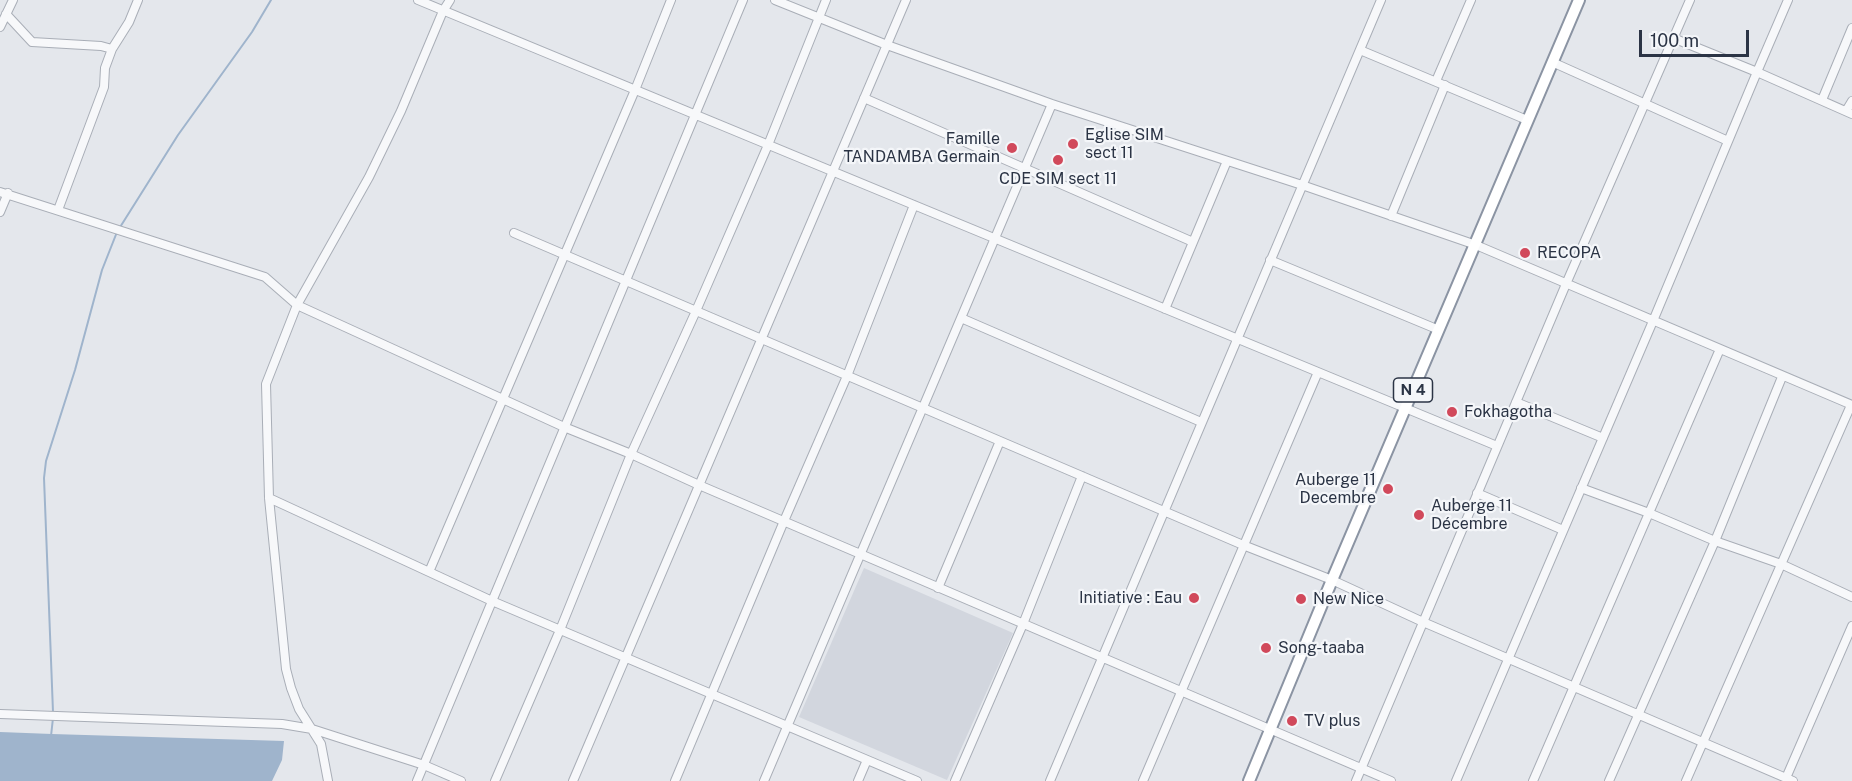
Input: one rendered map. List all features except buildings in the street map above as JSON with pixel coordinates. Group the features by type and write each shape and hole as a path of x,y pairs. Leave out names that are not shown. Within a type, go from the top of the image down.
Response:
{"highway":[{"name":"N 4","path":"1250,781 1332,580 1579,0"}],"street":[{"path":"0,27 13,0"},
{"path":"58,210 104,87 105,68 112,49 129,21 138,0"},
{"path":"418,0 1497,446"},
{"path":"328,781 321,744 299,709 286,669 269,498 266,384 297,305 369,177 450,0"},
{"path":"429,572 635,90 671,0"},
{"path":"417,781 743,0"},
{"path":"775,0 887,45 1052,104 1302,185 1476,245 1851,405 1686,781"},
{"path":"495,781 560,630 631,454 768,145 826,0"},
{"path":"573,781 906,0"},
{"path":"1050,781 1381,0"},
{"path":"1436,81 1471,0"},
{"path":"1356,781 1566,284 1690,0"},
{"path":"1456,781 1788,0"},
{"path":"6,14 32,42 101,46 112,49"},
{"path":"1822,100 1852,28"},
{"path":"1673,38 1849,112 1852,101"},
{"path":"1360,50 1527,120"},
{"path":"1552,62 1728,141"},
{"path":"1391,216 1445,85"},
{"path":"864,98 1193,242"},
{"path":"764,781 1052,104"},
{"path":"1165,309 1227,161"},
{"path":"0,212 4,193 265,277 297,305 564,427 1390,781"},
{"path":"675,781 847,376 914,205"},
{"path":"514,233 1082,477 1332,580 1423,622 1790,780 1852,626"},
{"path":"1270,260 1439,330"},
{"path":"961,318 1201,422"},
{"path":"1533,781 1720,349"},
{"path":"1143,781 1318,372"},
{"path":"1609,781 1715,541 1782,377"},
{"path":"1516,402 1603,438"},
{"path":"939,588 1000,441"},
{"path":"954,781 1023,624 1082,477"},
{"path":"1581,488 1715,541 1781,564 1852,597"},
{"path":"1477,493 1563,530"},
{"path":"269,498 492,602 917,781"},
{"path":"0,714 271,723 312,729 424,765 461,781"},
{"path":"858,781 867,760"}],"shaded area":[{"path":"864,568 1013,633 947,780 799,717"}],"water":[{"path":"0,732 284,741 282,760 272,781 0,781"}],"waterway":[{"path":"53,712 44,478 46,461 75,370 102,270 117,232 178,135 252,32 271,0"},
{"path":"51,736 53,718"}],"place":[{"name":"Eglise SIM sect 11","path":"1073,144"},
{"name":"Famille TANDAMBA Germain","path":"1012,148"},
{"name":"CDE SIM sect 11","path":"1058,160"},
{"name":"RECOPA","path":"1525,253"},
{"name":"Fokhagotha","path":"1452,412"},
{"name":"Auberge 11 Decembre","path":"1388,489"},
{"name":"Auberge 11 Décembre","path":"1419,515"},
{"name":"Initiative : Eau","path":"1194,598"},
{"name":"New Nice","path":"1301,599"},
{"name":"Song-taaba","path":"1266,648"},
{"name":"TV plus","path":"1292,721"}]}
